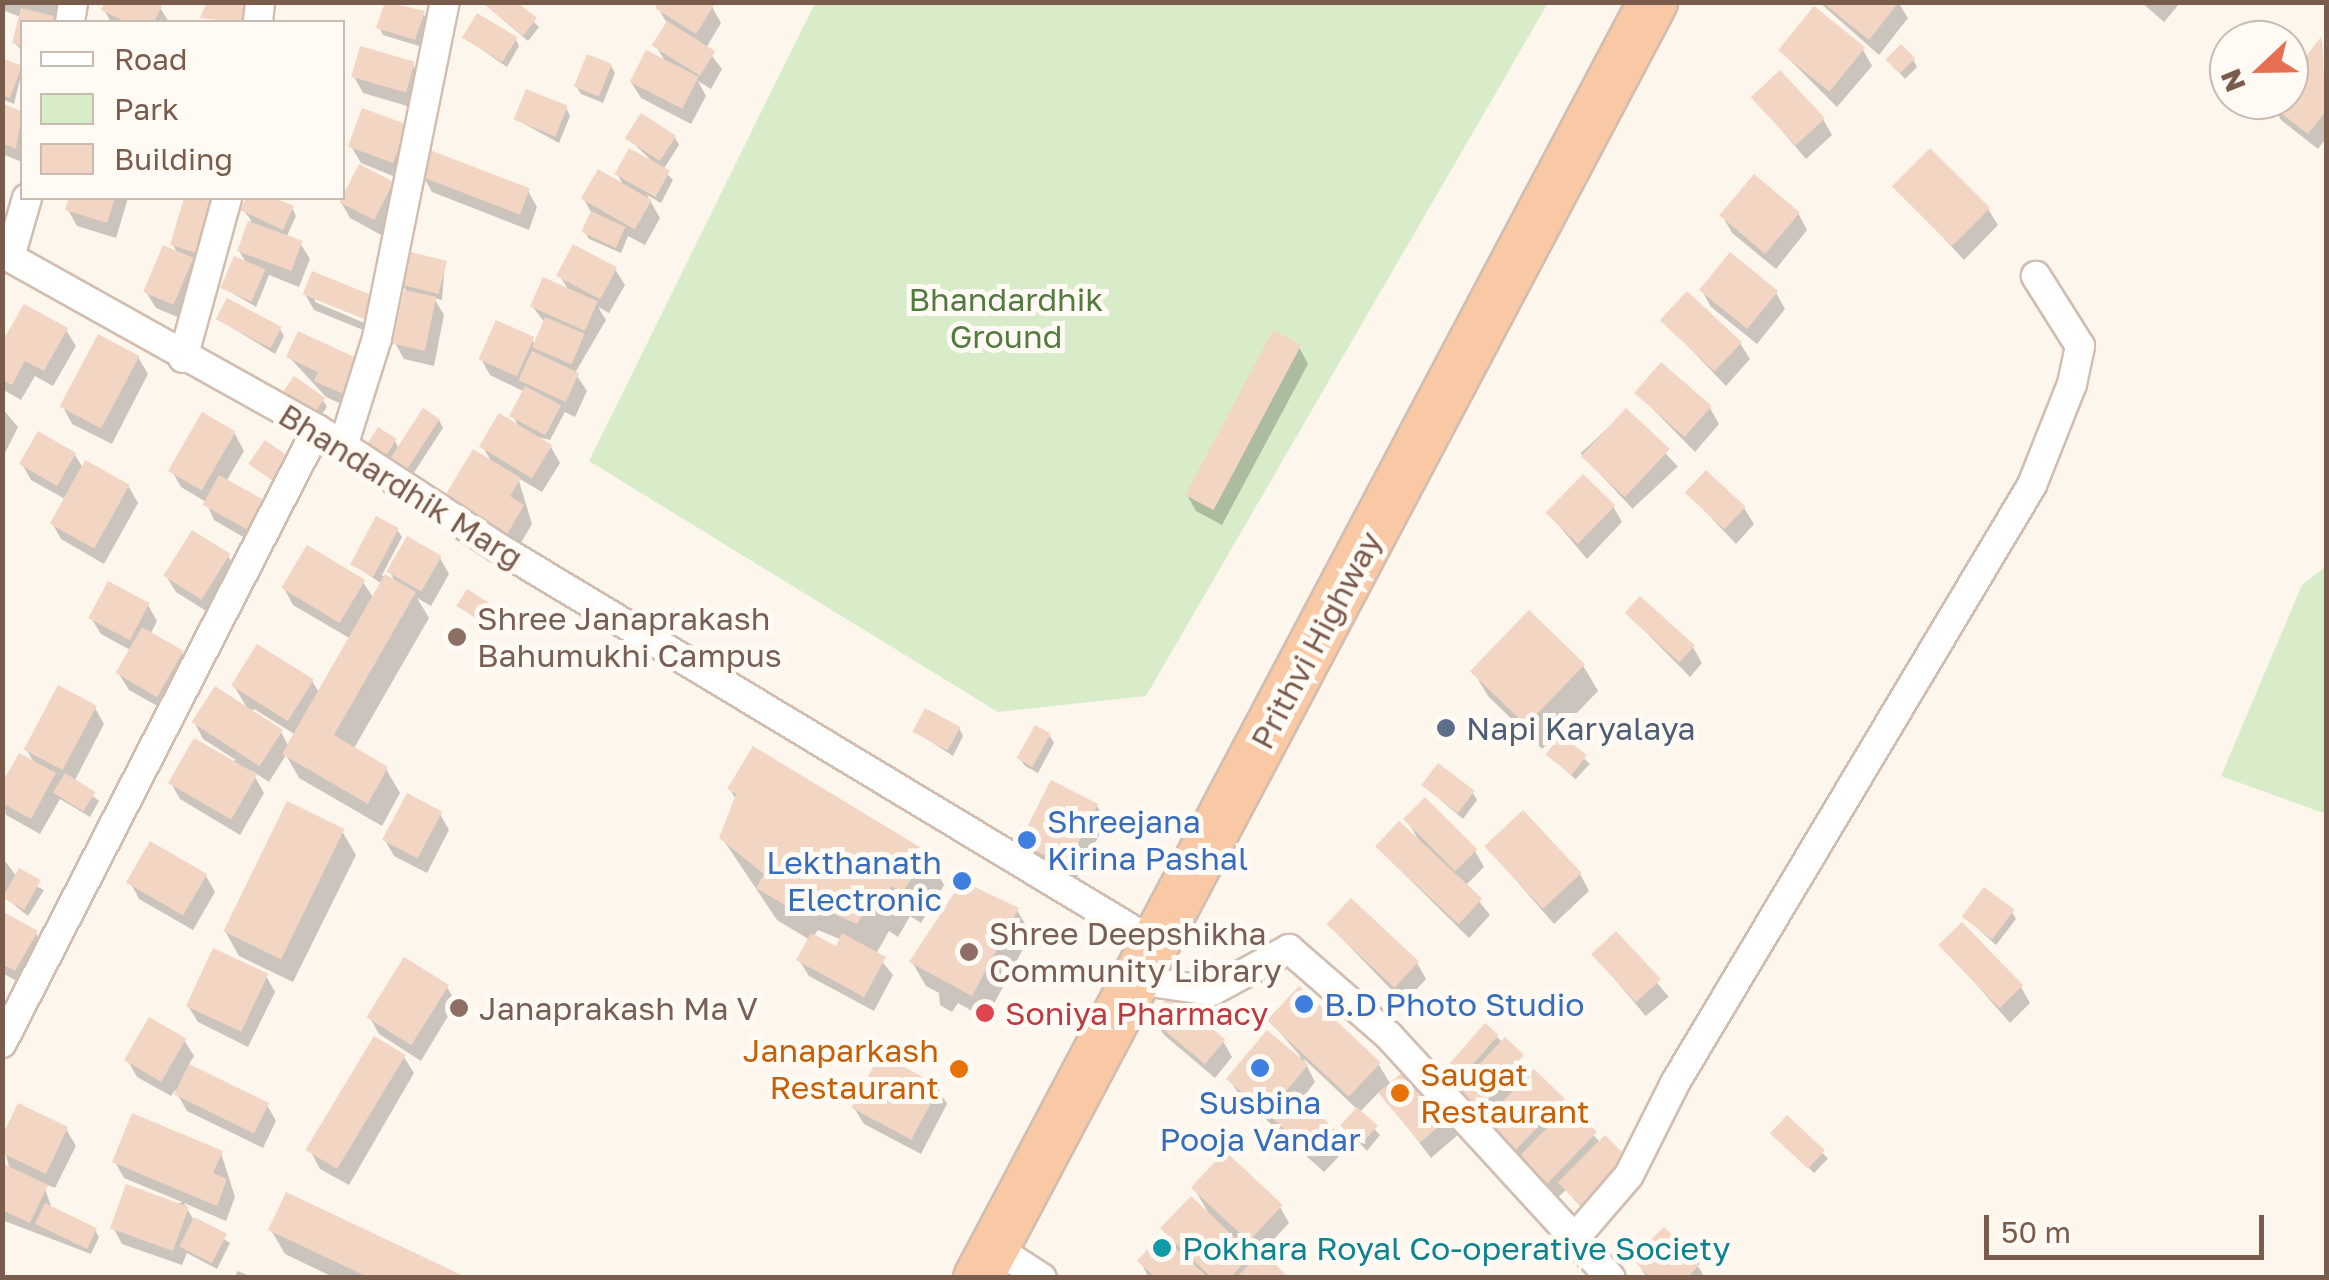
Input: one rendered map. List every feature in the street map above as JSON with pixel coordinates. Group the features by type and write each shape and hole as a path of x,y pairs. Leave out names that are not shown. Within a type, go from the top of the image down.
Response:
{"highway":[{"name":"Prithvi Highway","path":"986,1262 1653,2"}],"street":[{"path":"342,446 377,338 445,2"},
{"path":"6,255 26,200"},
{"path":"183,358 226,200"},
{"name":"Bhandardhik Marg","path":"6,255 183,358 317,429 1146,962"},
{"path":"1574,1239 1628,1175 1675,1083 2032,485 2072,384 2080,346 2036,276"},
{"path":"2,1044 317,429"},
{"path":"1146,962 1212,991 1289,949 1389,1036 1611,1278"},
{"path":"986,1262 1042,1278"}],"green space":[{"name":"Bhandardhik Ground","path":"815,3 1548,3 1146,696 998,712 589,461"},
{"path":"2326,566 2326,814 2221,776 2302,585"}],"building":[{"path":"105,2 156,2 162,6 155,20 122,20 101,10"},
{"path":"207,2 249,2 241,20 200,18"},
{"path":"385,2 425,11 415,40 376,28"},
{"path":"482,2 517,2 537,18 523,36"},
{"path":"659,2 714,5 696,34 655,8"},
{"path":"1822,2 1899,2 1869,40"},
{"path":"1814,6 1865,48 1829,92 1778,50"},
{"path":"21,8 54,16 53,20 20,20 20,45 12,43"},
{"path":"477,13 517,37 502,62 462,38"},
{"path":"667,21 715,51 700,76 652,46"},
{"path":"2321,37 2326,111 2308,134 2290,120 2309,120 2309,52"},
{"path":"1901,44 1915,58 1900,74 1885,60"},
{"path":"360,46 415,62 406,92 351,77"},
{"path":"646,50 699,77 682,109 630,82"},
{"path":"587,54 612,64 599,97 574,86"},
{"path":"2,58 20,65 20,71 10,98 2,95"},
{"path":"1780,70 1825,118 1796,146 1751,97"},
{"path":"526,89 568,106 555,136 514,120"},
{"path":"2,103 20,111 20,124 16,149 2,143"},
{"path":"362,108 407,124 393,163 348,147"},
{"path":"641,113 676,136 660,161 625,138"},
{"path":"629,148 670,171 656,197 614,174"},
{"path":"1930,148 1990,208 1952,246 1892,186"},
{"path":"430,150 530,188 520,214 420,176"},
{"path":"359,164 394,182 374,220 339,202 345,200 345,191"},
{"path":"598,169 652,200 635,229 581,198"},
{"path":"1754,174 1800,213 1765,254 1719,215"},
{"path":"68,200 114,200 107,223 65,210"},
{"path":"183,200 212,200 197,253 170,245"},
{"path":"245,200 280,200 294,206 283,230 240,210"},
{"path":"591,211 625,227 616,248 581,232"},
{"path":"248,221 303,241 292,271 237,251"},
{"path":"573,244 617,267 600,299 556,276"},
{"path":"163,245 193,258 173,305 143,292"},
{"path":"407,251 447,261 439,294 399,284"},
{"path":"1730,252 1778,291 1747,329 1699,290"},
{"path":"234,256 265,269 252,302 220,288"},
{"path":"312,271 373,296 364,319 303,294"},
{"path":"543,277 598,301 585,331 530,306"},
{"path":"404,290 436,297 425,351 393,344"},
{"path":"1687,291 1742,342 1715,371 1660,320"},
{"path":"227,298 282,327 270,348 216,319"},
{"path":"24,304 68,328 44,371 25,361 12,385 2,380 2,342"},
{"path":"545,317 585,334 572,364 532,347"},
{"path":"496,320 534,337 517,376 479,359"},
{"path":"1273,330 1301,345 1213,510 1185,495"},
{"path":"298,331 363,361 348,396 314,381 318,372 286,357"},
{"path":"98,334 139,356 101,428 60,406"},
{"path":"532,351 579,373 566,402 518,380"},
{"path":"1661,362 1712,406 1685,437 1634,393"},
{"path":"294,376 325,398 310,419 279,397"},
{"path":"525,386 561,405 545,435 509,416"},
{"path":"423,408 440,419 408,468 391,457"},
{"path":"1626,408 1670,449 1625,497 1581,456"},
{"path":"202,412 236,432 202,490 168,471"},
{"path":"499,413 552,445 532,478 479,446"},
{"path":"378,427 397,439 381,463 363,452"},
{"path":"38,431 76,453 57,486 19,464"},
{"path":"265,440 291,458 275,482 248,464"},
{"path":"473,449 521,478 510,496 524,505 505,538 442,501"},
{"path":"85,460 130,485 94,549 50,524"},
{"path":"1706,470 1745,507 1724,529 1685,493"},
{"path":"1583,474 1615,505 1578,544 1545,513"},
{"path":"219,475 265,501 249,530 203,505"},
{"path":"376,516 399,528 373,577 350,565"},
{"path":"192,530 230,554 202,600 163,576"},
{"path":"407,536 442,556 421,592 386,572"},
{"path":"307,545 365,580 340,623 281,588"},
{"path":"385,574 416,592 334,735 388,767 368,804 282,754"},
{"path":"108,581 149,603 130,640 88,618"},
{"path":"467,589 496,607 485,624 456,606"},
{"path":"1640,596 1695,646 1680,663 1625,613"},
{"path":"1529,610 1585,664 1526,725 1470,671"},
{"path":"142,627 184,651 157,697 116,673"},
{"path":"257,644 314,680 288,721 231,686"},
{"path":"58,685 97,706 63,770 24,749"},
{"path":"215,686 283,730 260,766 192,722"},
{"path":"925,708 960,727 948,751 912,732"},
{"path":"1035,725 1051,734 1032,767 1017,758"},
{"path":"1561,735 1587,755 1572,775 1546,755"},
{"path":"194,738 257,774 231,820 168,783"},
{"path":"753,746 928,852 902,893 892,886 880,907 871,901 857,924 799,899 793,910 756,888 764,874 719,838 736,794 727,789"},
{"path":"19,753 56,773 31,819 2,803 2,783"},
{"path":"1438,763 1475,791 1458,813 1421,785"},
{"path":"65,773 96,792 83,812 53,793"},
{"path":"1051,780 1098,804 1066,866 1019,842"},
{"path":"407,793 442,812 417,859 382,840"},
{"path":"1425,797 1477,849 1455,871 1403,819"},
{"path":"287,801 345,829 281,959 223,931"},
{"path":"1523,810 1582,873 1543,909 1484,846"},
{"path":"1399,821 1482,899 1459,924 1375,847"},
{"path":"150,841 207,874 183,916 126,883"},
{"path":"19,868 41,880 24,910 3,898"},
{"path":"962,881 1019,908 972,996 909,962"},
{"path":"1984,887 2014,910 1992,939 1962,917"},
{"path":"1351,898 1419,961 1394,988 1326,924"},
{"path":"2,911 38,931 15,971 2,964"},
{"path":"1962,922 2023,985 1999,1008 1938,945"},
{"path":"1616,931 1661,979 1636,1002 1591,954"},
{"path":"811,933 836,946 842,933 886,957 864,997 796,960"},
{"path":"213,948 268,974 241,1032 186,1006"},
{"path":"404,957 449,985 411,1045 366,1017"},
{"path":"1299,986 1381,1062 1349,1097 1267,1020"},
{"path":"1171,994 1225,1040 1205,1064 1150,1019"},
{"path":"149,1017 186,1038 161,1082 124,1060"},
{"path":"1485,1023 1499,1035 1454,1086 1440,1074"},
{"path":"1267,1030 1308,1065 1267,1114 1226,1079"},
{"path":"374,1036 406,1055 337,1169 305,1150"},
{"path":"1505,1037 1524,1055 1474,1109 1455,1091"},
{"path":"880,1054 940,1086 911,1140 851,1108"},
{"path":"189,1064 269,1103 254,1134 174,1095"},
{"path":"1411,1065 1453,1115 1420,1142 1378,1093"},
{"path":"1534,1069 1565,1099 1514,1151 1483,1122"},
{"path":"1294,1090 1338,1132 1314,1158 1270,1115"},
{"path":"18,1103 68,1127 46,1174 2,1153 2,1136"},
{"path":"1569,1105 1597,1132 1546,1185 1518,1158"},
{"path":"1357,1107 1378,1126 1361,1144 1340,1126"},
{"path":"132,1113 223,1151 213,1173 227,1179 217,1206 112,1162"},
{"path":"1787,1115 1825,1150 1808,1169 1770,1133"},
{"path":"1605,1135 1629,1159 1582,1206 1558,1182"},
{"path":"1225,1151 1283,1205 1249,1241 1191,1188"},
{"path":"2,1163 48,1185 30,1223 2,1210"},
{"path":"126,1184 189,1207 173,1251 110,1228"},
{"path":"286,1192 468,1278 370,1278 268,1230"},
{"path":"1191,1196 1252,1254 1230,1278 1212,1278 1160,1228"},
{"path":"45,1203 97,1228 87,1249 35,1224"},
{"path":"194,1217 227,1234 212,1263 179,1246"},
{"path":"1664,1227 1700,1264 1687,1278 1650,1278 1632,1258"},
{"name":"Pokhara Royal Co-operative Society","path":"1160,1235 1209,1278 1156,1278 1137,1261"},
{"path":"1262,1251 1289,1278 1236,1278"}],"place":[{"name":"Shree Janaprakash Bahumukhi Campus","path":"457,637"},
{"name":"Napi Karyalaya","path":"1446,728"},
{"name":"Shreejana Kirina Pashal","path":"1027,840"},
{"name":"Lekthanath Electronic","path":"962,881"},
{"name":"Shree Deepshikha Community Library","path":"969,952"},
{"name":"B.D Photo Studio","path":"1304,1004"},
{"name":"Janaprakash Ma V","path":"459,1008"},
{"name":"Soniya Pharmacy","path":"985,1013"},
{"name":"Susbina Pooja Vandar","path":"1260,1068"},
{"name":"Janaparkash Restaurant","path":"959,1069"},
{"name":"Saugat Restaurant","path":"1400,1093"},
{"name":"Pokhara Royal Co-operative Society","path":"1162,1248"}]}
